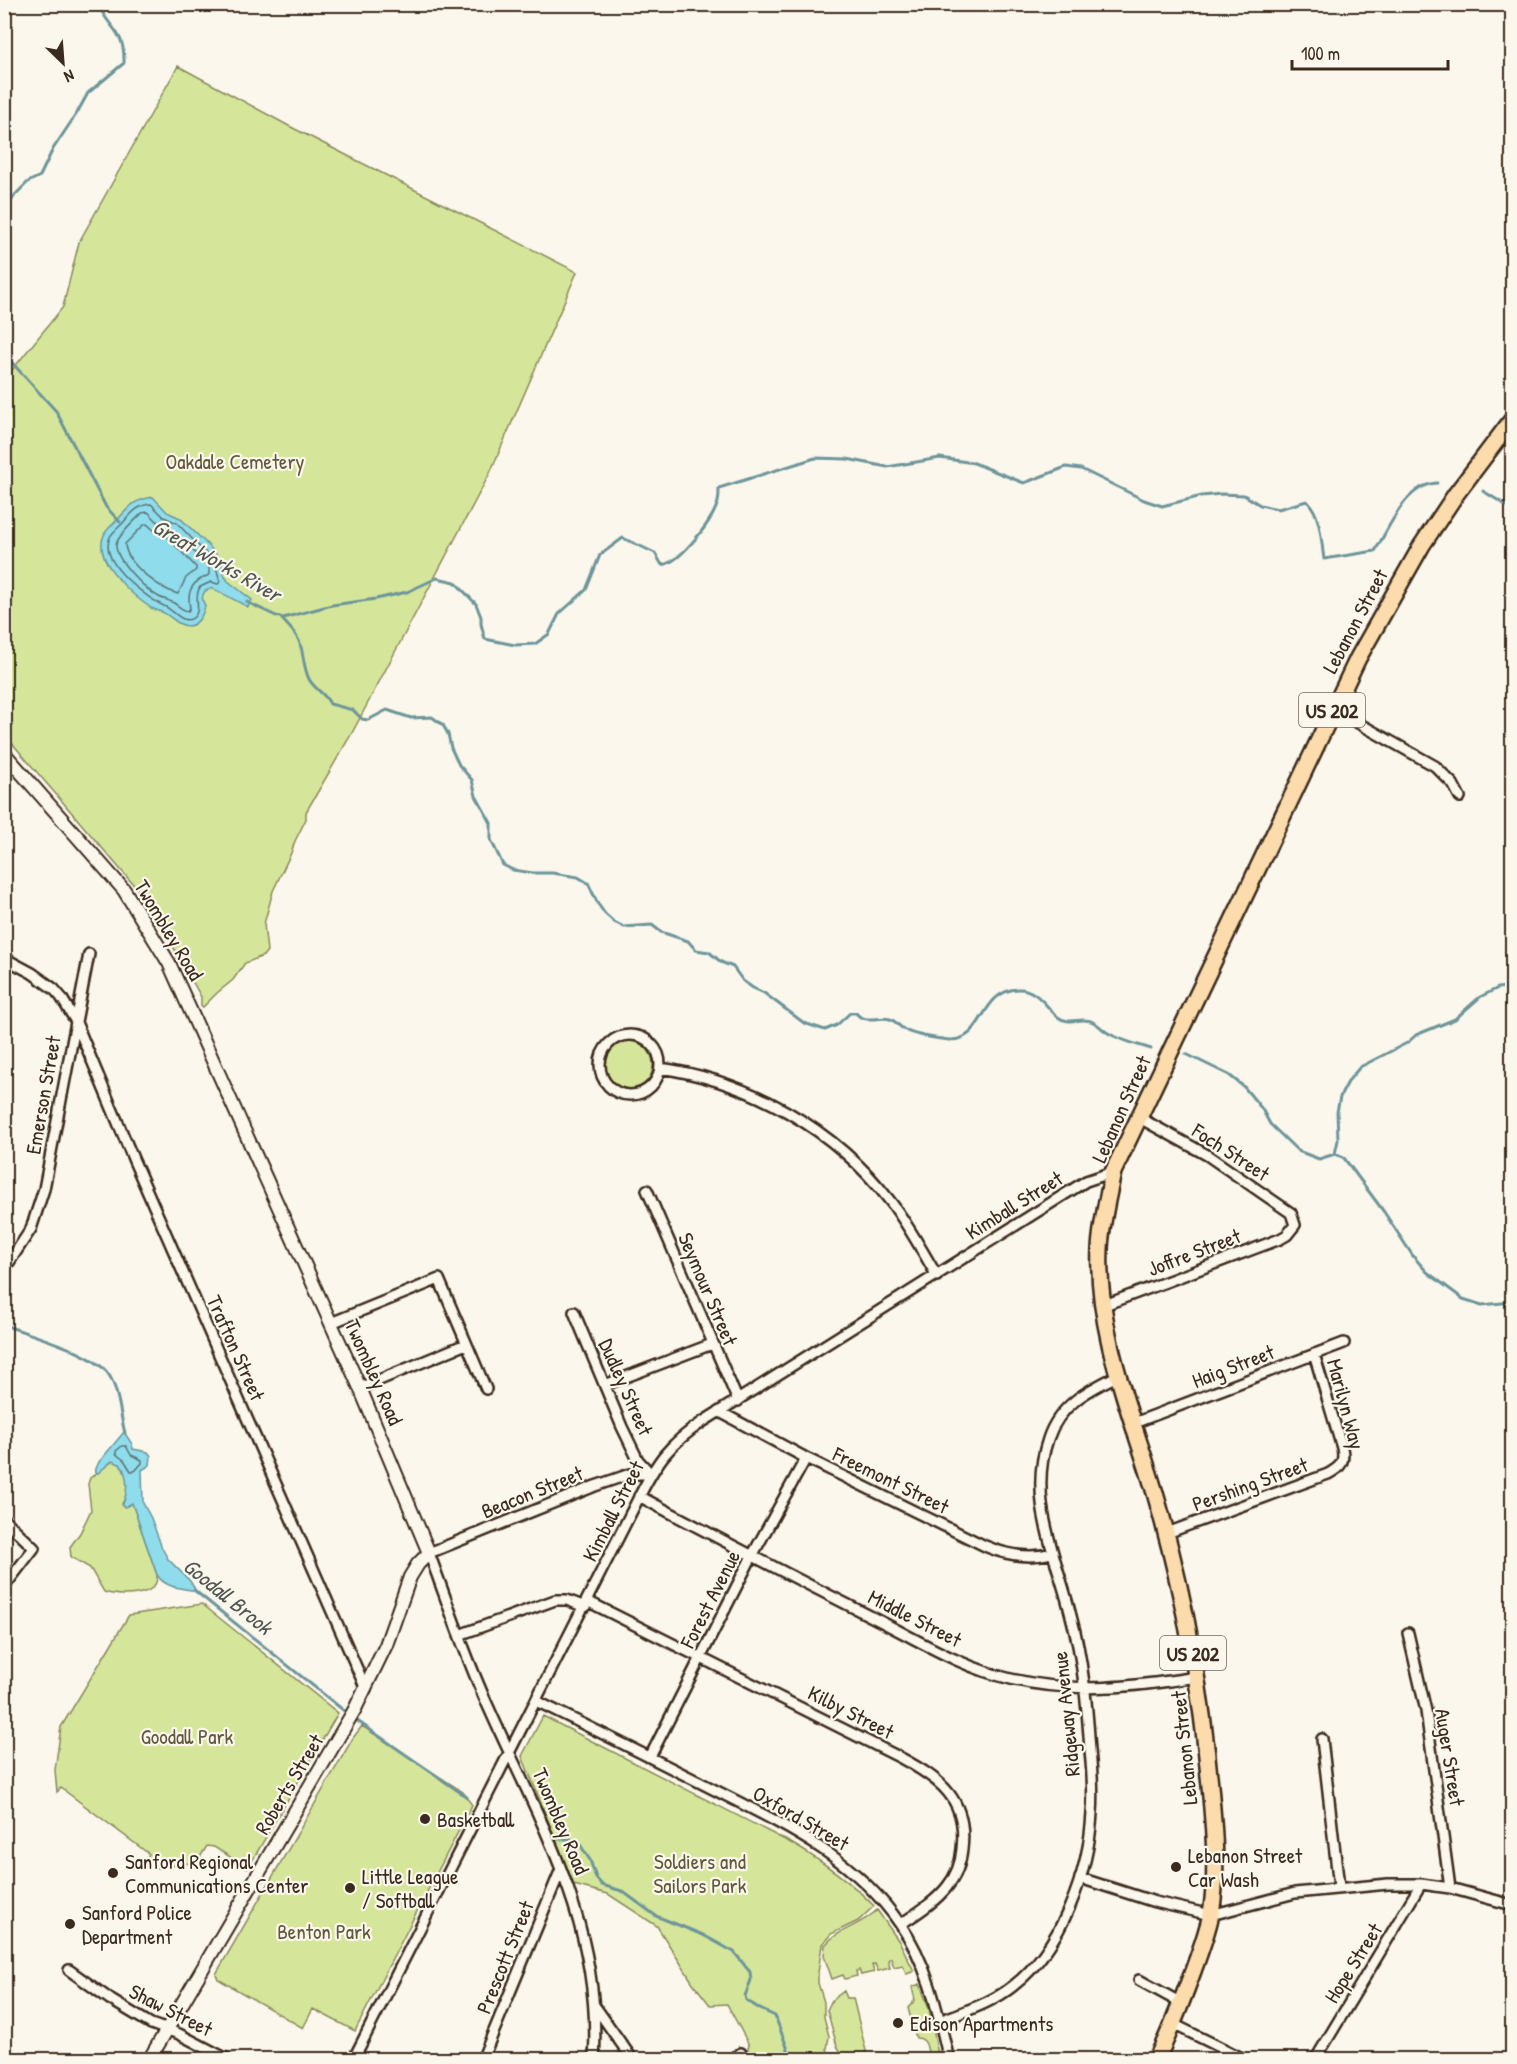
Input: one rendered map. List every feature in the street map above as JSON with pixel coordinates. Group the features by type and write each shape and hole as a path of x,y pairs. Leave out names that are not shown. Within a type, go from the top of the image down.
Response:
{"highway":[{"name":"Lebanon Street","path":"1156,2060 1173,2024 1200,1953 1210,1915 1214,1878 1212,1814 1207,1749 1183,1601 1167,1533 1107,1335 1102,1306 1100,1247 1113,1172 1371,632 1422,545 1461,487 1512,420"}],"street":[{"path":"1333,709 1435,766 1453,784 1460,797"},
{"name":"Twombley Road","path":"4,753 124,890 158,942 181,985 360,1388 429,1553 487,1706 509,1750 561,1869 580,1922 594,2005 594,2060"},
{"name":"Emerson Street","path":"4,1270 31,1229 44,1190 89,954"},
{"name":"Trafton Street","path":"4,958 32,973 54,989 75,1020 134,1161 366,1689"},
{"path":"634,1034 645,1039 652,1047 658,1056 660,1068 649,1087 639,1093 627,1094 616,1091 604,1078 600,1067 602,1055 612,1041 622,1035 634,1034"},
{"path":"660,1068 694,1074 737,1088 768,1101 816,1130 861,1168 889,1200 937,1275"},
{"name":"Foch Street","path":"1138,1117 1207,1155 1291,1213 1295,1226"},
{"name":"Kimball Street","path":"353,2060 509,1750 660,1459 674,1443 720,1412 1086,1181 1113,1172"},
{"name":"Seymour Street","path":"647,1190 738,1401"},
{"name":"Joffre Street","path":"1102,1306 1280,1239 1295,1226"},
{"path":"331,1323 439,1279 486,1389"},
{"name":"Dudley Street","path":"574,1312 639,1460 651,1474"},
{"name":"Haig Street","path":"1134,1423 1344,1343"},
{"path":"360,1388 466,1344"},
{"path":"605,1385 712,1344"},
{"name":"Marilyn Way","path":"1314,1354 1342,1448 1344,1459 1342,1463"},
{"name":"Ridgeway Avenue","path":"940,2021 998,1996 1022,1978 1043,1955 1050,1943 1080,1878 1089,1843 1093,1809 1089,1725 1072,1616 1053,1553 1040,1496 1042,1462 1055,1422 1069,1405 1088,1390 1119,1375"},
{"name":"Freemont Street","path":"720,1412 806,1458 996,1551 1028,1557 1053,1553"},
{"name":"Forest Avenue","path":"650,1757 752,1556 806,1458"},
{"name":"Pershing Street","path":"1167,1533 1328,1474 1342,1463"},
{"name":"Beacon Street","path":"429,1553 595,1486 630,1474 651,1474"},
{"name":"Middle Street","path":"639,1496 752,1556 977,1668 1024,1682 1085,1689 1140,1686 1197,1677"},
{"path":"4,1519 34,1548 4,1587"},
{"name":"Roberts Street","path":"149,2060 346,1726 386,1645 410,1577 429,1553"},
{"name":"Kilby Street","path":"459,1635 555,1600 586,1604 701,1656 931,1775 951,1794 958,1809 963,1844 958,1868 948,1886 940,1895 901,1924"},
{"name":"Auger Street","path":"1408,1633 1426,1711 1450,1888"},
{"name":"Oxford Street","path":"536,1701 790,1829 833,1856 858,1876 901,1924 913,1946 926,1975 949,2060"},
{"path":"1322,1739 1339,1887"},
{"name":"Prescott Street","path":"482,2060 561,1869"},
{"path":"1080,1878 1155,1902 1210,1915 1276,1897 1339,1887 1388,1884 1421,1884 1450,1888 1512,1905"},
{"name":"Hope Street","path":"1315,2060 1421,1884"},
{"name":"Shaw Street","path":"69,1970 151,2025 167,2029 229,2060"},
{"path":"1139,1980 1181,2003"},
{"path":"594,2005 633,2060"},
{"path":"1173,2024 1246,2060"},
{"path":"731,2060 741,2053"}],"green space":[{"name":"Oakdale Cemetery","path":"178,66 289,126 577,272 490,473 352,733 306,812 306,819 273,891 264,924 267,951 263,956 245,963 233,980 203,1007 201,997 139,891 5,735 4,380 63,307 79,242"},
{"path":"629,1041 646,1048 653,1065 646,1082 629,1089 612,1082 605,1065 612,1048"},
{"path":"113,1461 119,1463 123,1468 127,1479 125,1499 122,1504 127,1506 132,1503 157,1575 156,1583 152,1588 137,1594 119,1595 104,1592 90,1568 71,1557 70,1547 91,1510 88,1484 90,1478"},
{"name":"Goodall Park","path":"202,1604 338,1713 248,1868 214,1847 207,1846 197,1862 157,1868 146,1859 149,1854 61,1788 57,1792 55,1770 61,1727 129,1615"},
{"name":"Soldiers and Sailors Park","path":"543,1716 791,1843 835,1872 874,1906 858,1921 831,1934 822,1944 818,1983 824,2002 824,2017 829,2036 827,2049 832,2059 745,2059 749,2045 727,2004 710,2005 693,1983 657,1926 608,1894 574,1885 522,1756"},
{"name":"Benton Park","path":"362,1726 463,1792 472,1805 355,2031 313,2009 303,2028 218,1979 216,1974"},
{"path":"877,1910 900,1943 914,1971 907,1974 902,1965 894,1967 891,1958 888,1960 890,1968 878,1971 875,1964 872,1965 874,1972 861,1975 859,1970 856,1971 857,1976 845,1979 843,1975 832,1979 824,1956 825,1945 836,1935"},
{"path":"920,1984 929,2009 939,2059 929,2059 925,2042 916,2038 908,2008 915,2000 912,1987"},
{"path":"844,1991 847,1998 853,1998 868,2059 845,2059 837,2046 827,2010 832,2000"}],"water":[{"path":"153,497 167,512 180,518 209,546 221,560 224,575 228,581 252,600 248,607 212,588 205,591 203,595 205,606 200,619 195,624 184,626 164,613 151,608 134,595 116,576 104,555 102,545 104,535 134,503"},
{"path":"124,1432 133,1449 148,1452 151,1456 150,1465 142,1470 143,1503 168,1559 190,1581 196,1591 164,1583 157,1575 132,1503 125,1507 122,1506 127,1485 120,1464 112,1461 98,1473 95,1471 99,1462"}],"waterway":[{"path":"4,213 15,195 28,182 40,176 53,149 88,93 124,63 124,52 119,37 98,4"},
{"name":"Great Works River","path":"4,354 56,411 106,507 120,522"},
{"name":"Great Works River","path":"247,602 283,618 332,605 407,592 437,578 455,582 476,604 485,639 515,645 535,644 549,634 559,614 586,590 600,555 623,538 655,553 662,565 678,557 695,540 715,510 719,488 815,458 847,459 887,467 940,458 974,463 1024,483 1066,467 1081,469 1144,500 1162,506 1202,496 1221,494 1244,495 1260,505 1278,509 1307,501 1318,520 1324,559 1375,551 1407,499 1416,491 1437,483"},
{"name":"Great Works River","path":"1483,491 1512,509"},
{"path":"281,618 299,641 309,679 330,704 353,710 362,719 368,720 387,710 411,718 432,717 443,725 459,765 472,780 476,796 491,823 491,840 503,865 513,870 578,877 588,883 598,904 614,922 624,927 652,925 661,932 688,941 696,950 709,952 721,962 733,967 743,981 764,993 804,1023 825,1030 837,1025 850,1013 856,1013 867,1019 890,1019 909,1032 949,1040 961,1038 969,1033 996,998 1005,992 1018,989 1036,995 1062,1020 1089,1020 1113,1036 1151,1049"},
{"path":"1335,1154 1340,1097 1349,1080 1360,1067 1407,1043 1416,1035 1455,1019 1480,997 1498,988 1512,986"},
{"path":"1186,1054 1229,1075 1244,1087 1262,1109 1270,1124 1298,1151 1319,1159 1335,1154 1344,1158 1413,1256 1427,1272 1463,1299 1482,1305 1512,1302"},
{"name":"Goodall Brook","path":"4,1325 76,1352 102,1367 115,1388 125,1433"},
{"name":"Goodall Brook","path":"194,1590 348,1714"},
{"name":"Goodall Brook","path":"353,1718 467,1797"},
{"name":"Goodall Brook","path":"557,1839 571,1839 579,1843 590,1860 596,1878 602,1885 622,1891 656,1916 703,1935 734,1952 750,1972 751,1980 745,1996 746,2000 775,2016 792,2060"}],"place":[{"name":"Basketball","path":"425,1819"},
{"name":"Lebanon Street Car Wash","path":"1176,1867"},
{"name":"Sanford Regional Communications Center","path":"113,1873"},
{"name":"Little League / Softball","path":"350,1888"},
{"name":"Sanford Police Department","path":"70,1924"},
{"name":"Edison Apartments","path":"898,2023"}]}
